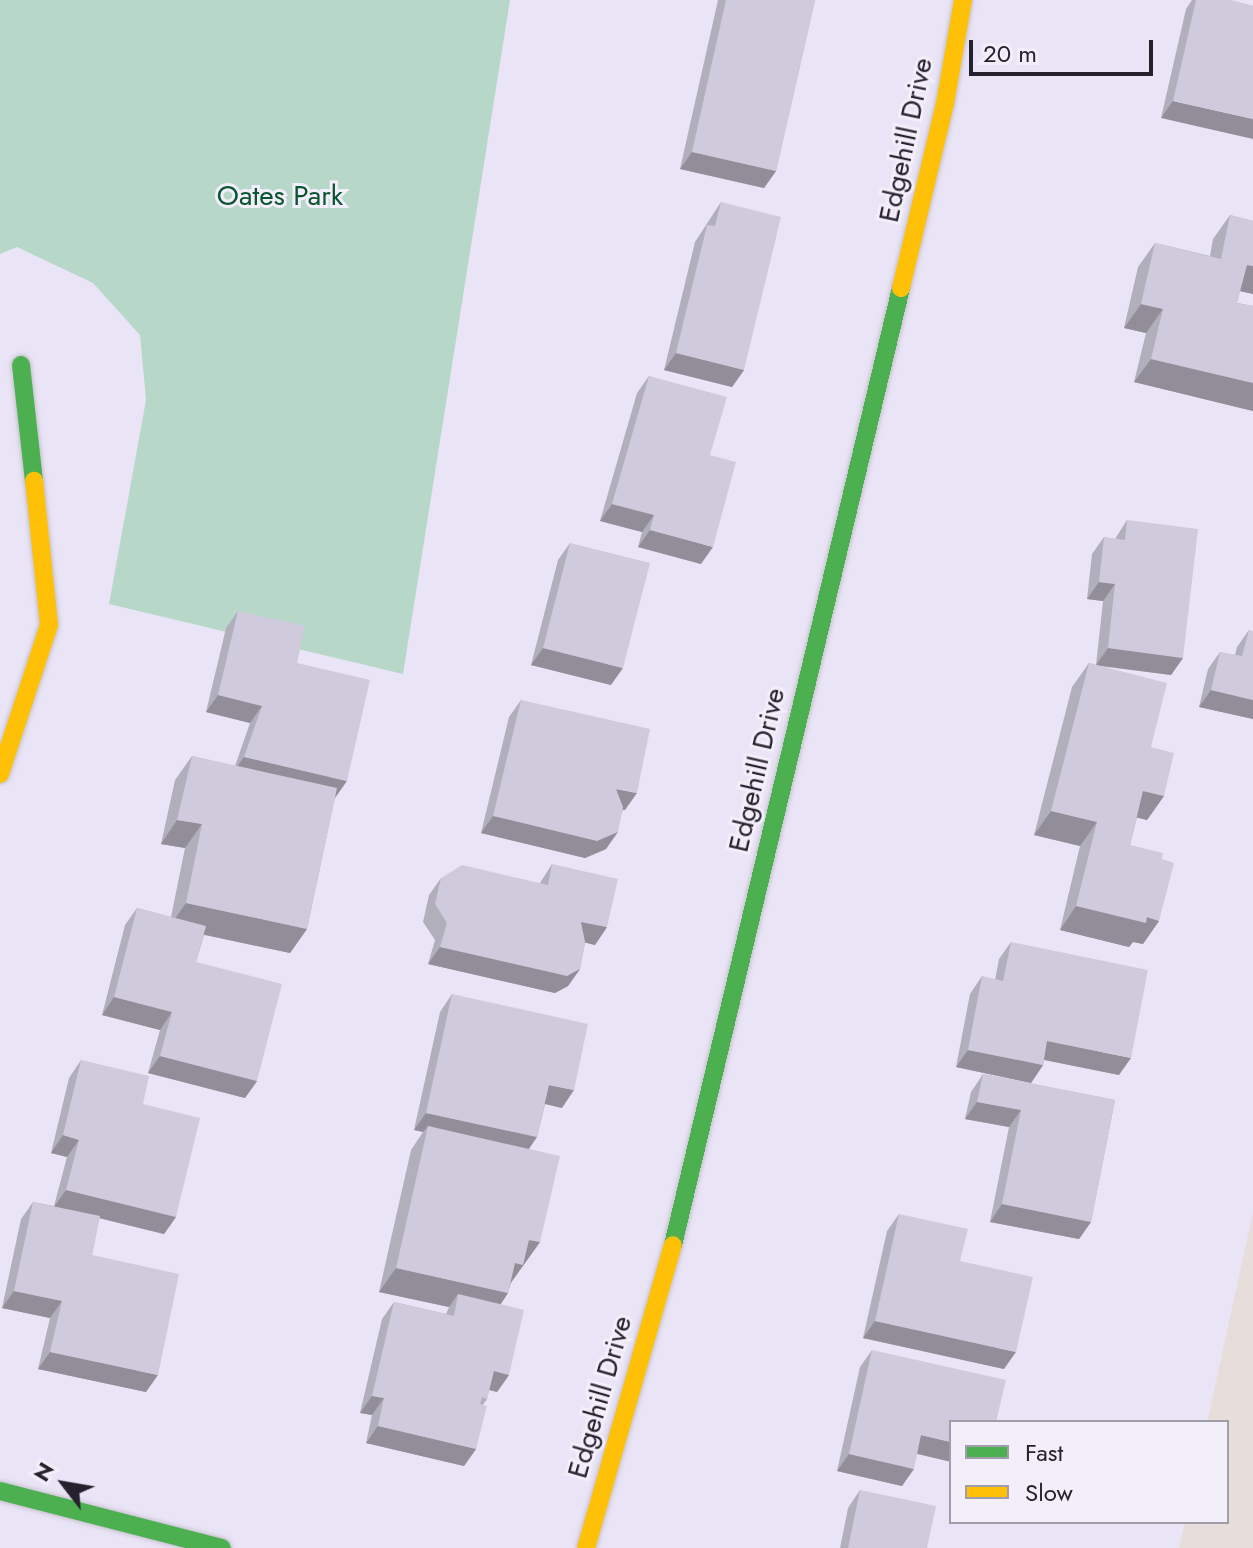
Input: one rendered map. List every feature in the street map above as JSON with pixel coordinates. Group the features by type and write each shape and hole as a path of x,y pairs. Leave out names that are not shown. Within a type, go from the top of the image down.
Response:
{"street":[{"name":"Edgehill Drive","path":"586,1548 672,1248 938,135 963,0"},
{"path":"0,774 49,625 21,365"},
{"path":"0,1491 222,1548"}],"shaded area":[{"path":"1253,1212 1253,1548 1179,1548 1185,1524 1229,1524 1229,1420 1207,1420"}],"green space":[{"name":"Oates Park","path":"0,0 510,0 403,674 109,604 146,400 140,335 93,283 17,247 0,254"}],"building":[{"path":"726,0 815,0 776,171 692,152"},
{"path":"1196,0 1230,0 1253,6 1253,119 1173,101"},
{"path":"721,202 781,217 744,370 676,353 707,225 715,226"},
{"path":"1230,215 1253,221 1253,266 1247,265 1237,303 1253,306 1253,383 1151,359 1163,309 1141,304 1155,243 1221,259"},
{"path":"649,376 727,397 710,455 736,462 713,547 650,530 654,515 612,504"},
{"path":"1127,520 1198,529 1183,658 1108,648 1115,584 1099,582 1104,537 1125,540"},
{"path":"570,543 650,563 623,668 543,648"},
{"path":"238,611 305,626 297,663 370,680 347,781 244,757 262,706 218,695"},
{"path":"1249,630 1253,631 1253,700 1211,690 1220,652 1242,656"},
{"path":"1089,663 1167,683 1151,747 1174,753 1164,796 1143,791 1130,845 1163,853 1162,859 1174,863 1159,921 1147,917 1146,923 1076,906 1097,822 1051,811"},
{"path":"521,700 650,729 637,793 616,789 623,807 618,832 597,841 493,816"},
{"path":"192,756 337,788 307,929 186,903 202,824 177,820"},
{"path":"552,864 618,879 607,927 581,922 585,942 580,969 567,976 440,947 447,923 435,904 441,878 462,865 548,885"},
{"path":"137,908 206,926 196,962 282,984 257,1081 160,1056 172,1012 114,997"},
{"path":"1011,942 1148,970 1131,1058 1047,1041 1043,1065 968,1050 982,976 1003,981"},
{"path":"452,994 588,1024 574,1090 549,1085 537,1137 426,1113"},
{"path":"81,1060 149,1076 143,1104 200,1118 176,1217 66,1190 79,1140 63,1135"},
{"path":"983,1074 1115,1100 1091,1222 1002,1204 1021,1110 977,1102"},
{"path":"428,1126 560,1156 540,1242 529,1240 523,1265 515,1263 508,1293 396,1268"},
{"path":"33,1202 100,1216 92,1255 179,1274 158,1375 50,1352 62,1301 14,1291"},
{"path":"899,1214 968,1229 960,1261 1033,1277 1016,1352 875,1321"},
{"path":"458,1294 524,1310 509,1375 494,1371 487,1399 482,1397 480,1404 487,1406 476,1449 378,1426 384,1398 372,1396 394,1302 454,1316"},
{"path":"872,1350 1006,1380 996,1420 949,1420 949,1442 921,1435 914,1469 849,1454"},
{"path":"860,1490 936,1506 927,1548 848,1548"}],"traffic: fast":[{"path":"673,1245 901,288"},
{"path":"21,365 34,481"},
{"path":"0,1491 222,1548"}],"traffic: slow":[{"path":"901,288 945,104 963,0"},
{"path":"0,774 49,625 34,481"},
{"path":"586,1548 673,1245"}]}
